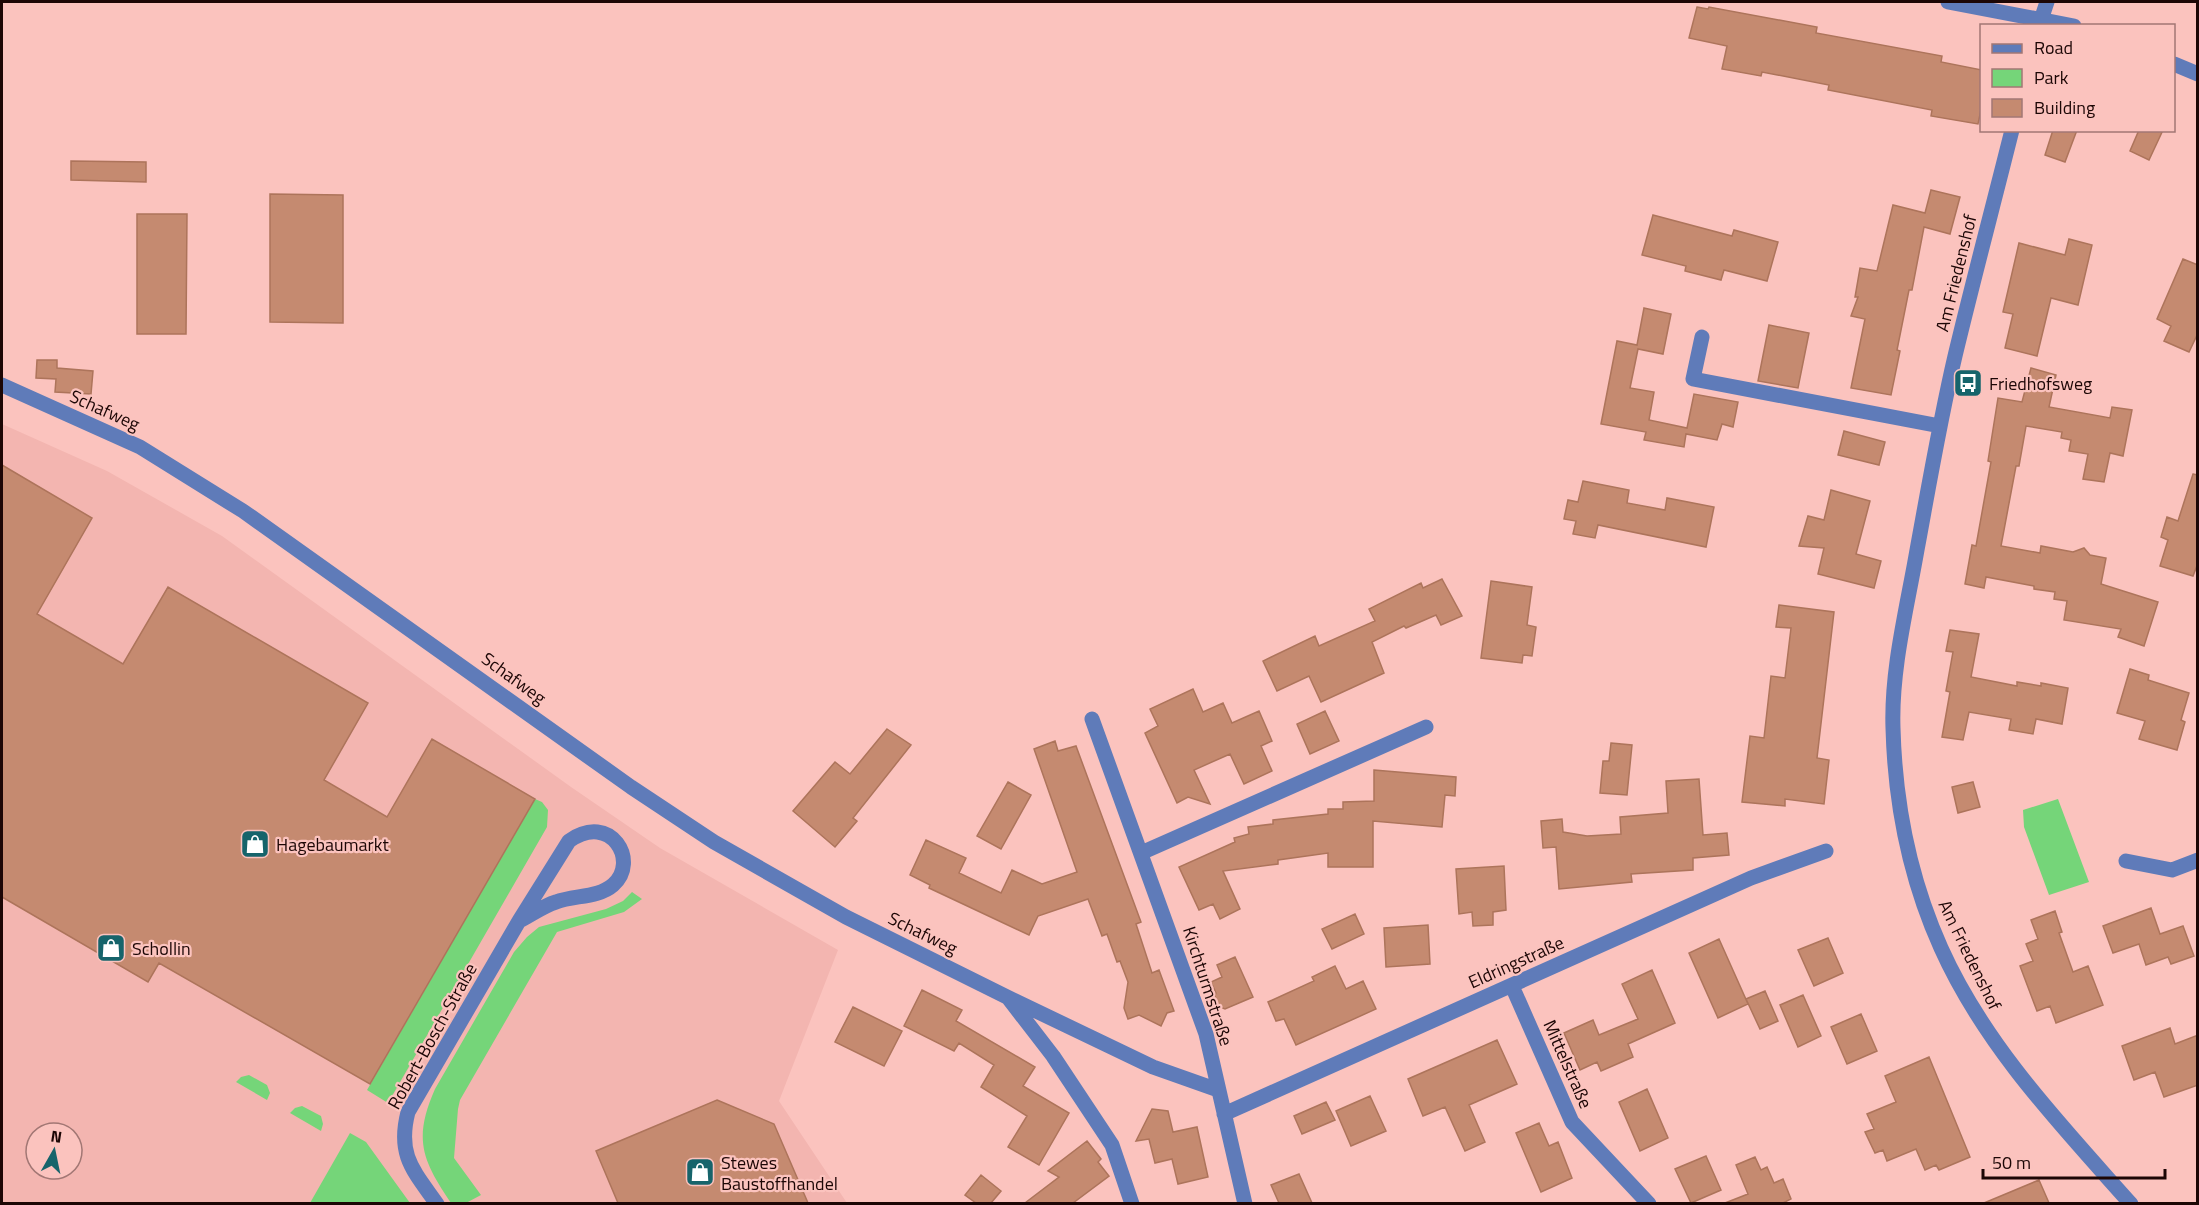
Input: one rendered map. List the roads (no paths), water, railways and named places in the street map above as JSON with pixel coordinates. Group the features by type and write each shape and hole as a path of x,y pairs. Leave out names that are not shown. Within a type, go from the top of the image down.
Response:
{"street":[{"path":"1948,2 2056,24"},
{"path":"2039,22 2047,2"},
{"path":"2175,64 2198,75"},
{"name":"Am Friedenshof","path":"2011,132 1955,356 1897,662 1893,725 1897,784 1905,838 1920,897 1941,949 1977,1017 2043,1105 2131,1203"},
{"path":"1702,337 1693,379 1940,426"},
{"name":"Schafweg","path":"2,385 140,447 243,510 631,786 714,842 846,917 1007,997 1153,1067 1218,1090"},
{"name":"Kirchturmstraße","path":"1092,719 1206,1034 1245,1203"},
{"path":"1141,853 1426,727"},
{"name":"Robert-Bosch-Straße","path":"437,1203 413,1169 406,1153 403,1133 408,1112 519,921 568,841 579,834 594,831 608,834 618,844 623,858 622,872 614,884 602,892 554,902 519,921"},
{"name":"Eldringstraße","path":"1224,1114 1751,878 1826,851"},
{"path":"2126,861 2172,870 2198,860"},
{"name":"Mittelstraße","path":"1512,986 1572,1122 1649,1203"},
{"name":"Schafweg","path":"1007,997 1053,1056 1112,1145 1132,1203"}],"place":[{"name":"Friedhofsweg","path":"1968,383"},
{"name":"Hagebaumarkt","path":"255,844"},
{"name":"Schollin","path":"111,948"},
{"name":"Stewes Baustoffhandel","path":"700,1172"}]}
